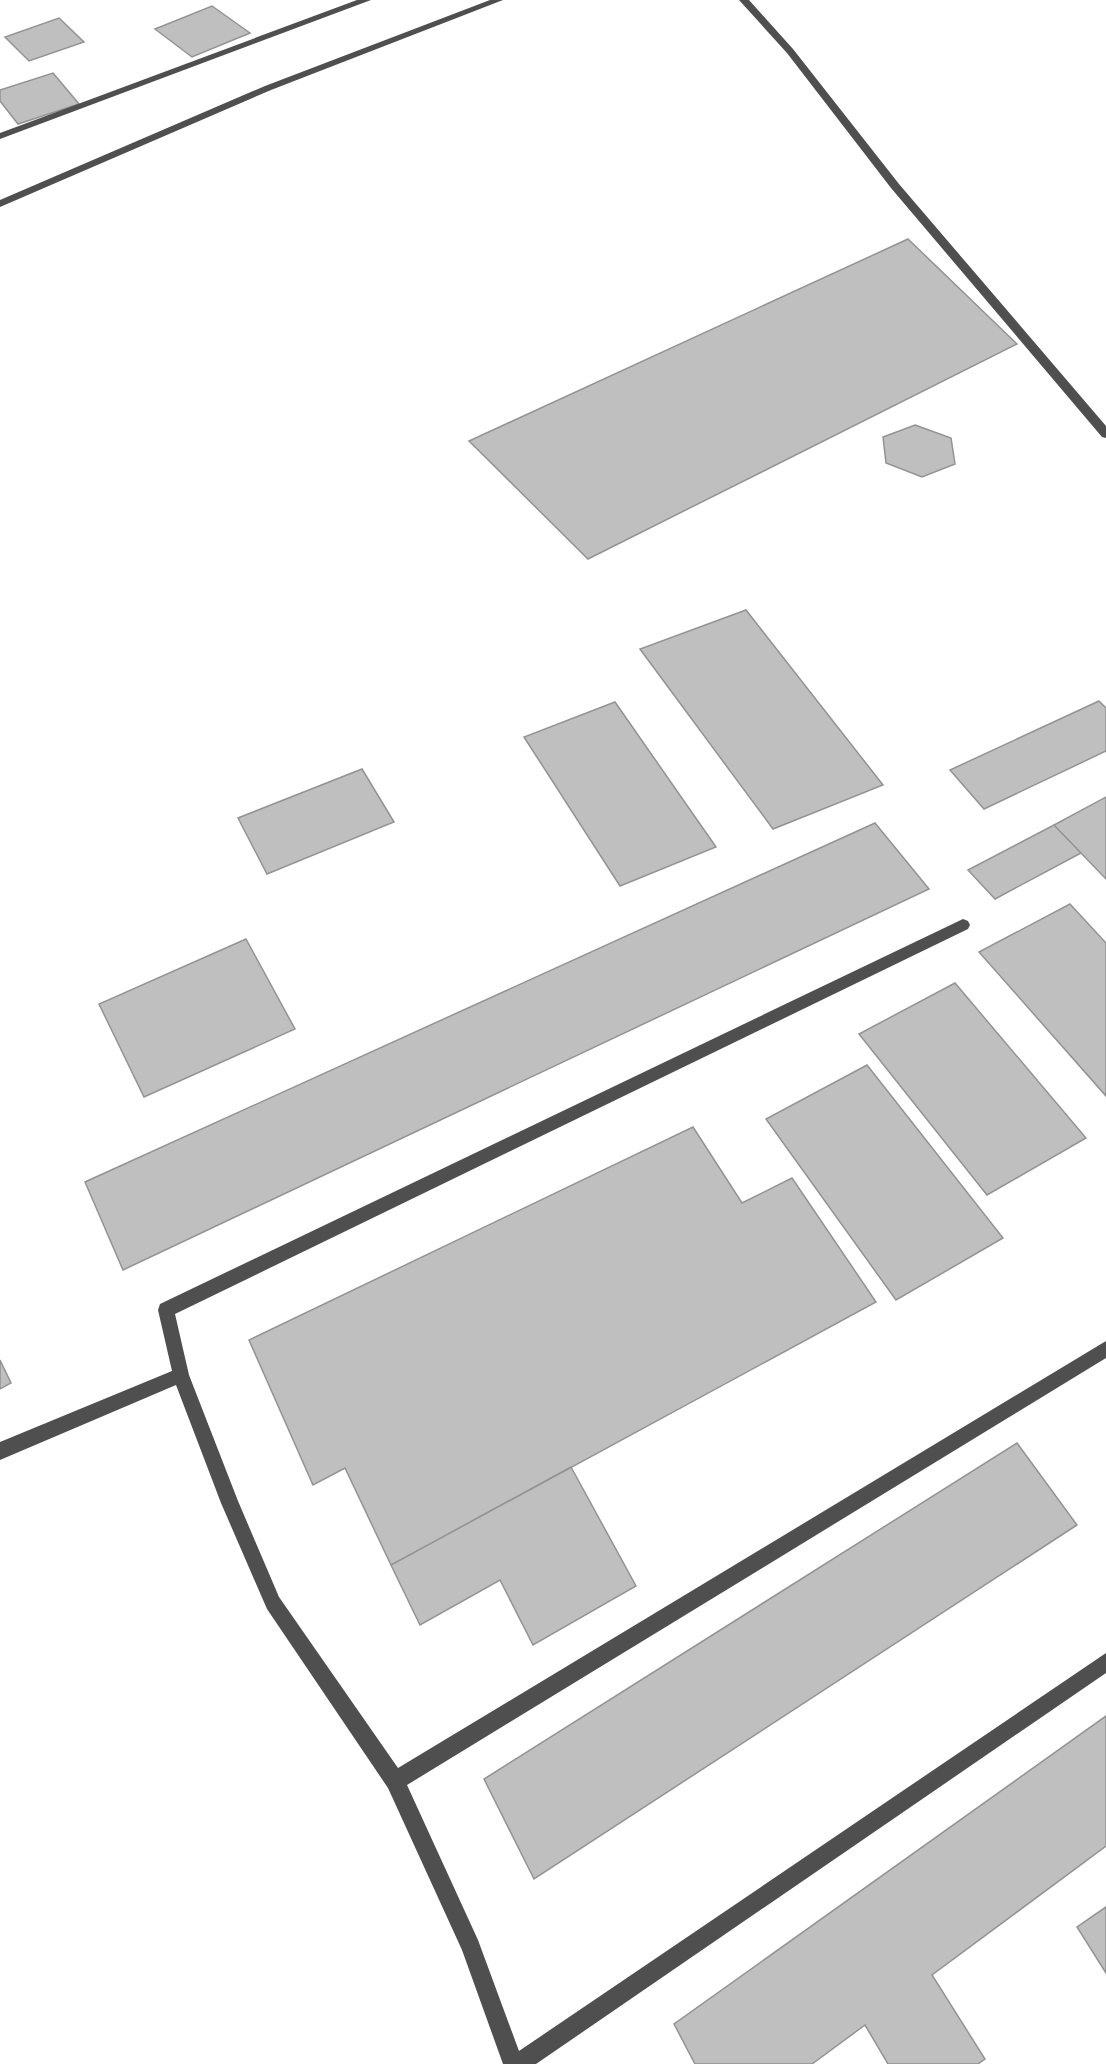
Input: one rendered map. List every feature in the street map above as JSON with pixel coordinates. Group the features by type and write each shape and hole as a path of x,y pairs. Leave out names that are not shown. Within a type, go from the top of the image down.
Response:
{"street":[{"path":"0,136 366,0"},
{"path":"0,204 268,88 498,0"},
{"path":"744,0 790,51 895,186 1106,434"},
{"path":"513,2064 471,1947 395,1780 273,1603 230,1503 181,1375 166,1310 963,925"},
{"path":"395,1780 1106,1349"},
{"path":"0,1451 181,1375"},
{"path":"518,2064 1106,1662"}],"building":[{"path":"212,6 250,33 192,57 155,29"},
{"path":"59,18 84,42 29,61 5,37"},
{"path":"53,73 79,104 18,124 0,101 0,90"},
{"path":"908,239 1017,344 588,559 469,441"},
{"path":"915,425 951,438 955,464 922,477 886,463 883,437"},
{"path":"746,610 883,785 773,829 640,649"},
{"path":"1099,701 1106,708 1106,751 984,809 950,770"},
{"path":"615,702 716,847 620,886 524,737"},
{"path":"362,769 394,822 267,874 238,818"},
{"path":"1106,797 1106,879 1054,825"},
{"path":"875,823 929,889 123,1270 85,1182"},
{"path":"1054,825 1081,853 995,899 968,870"},
{"path":"1070,904 1106,943 1106,1096 979,952"},
{"path":"246,939 295,1029 144,1097 99,1004"},
{"path":"955,983 1086,1138 987,1195 859,1034"},
{"path":"867,1065 1003,1238 896,1300 766,1119"},
{"path":"693,1127 742,1203 792,1178 876,1302 391,1565 345,1468 313,1485 249,1340"},
{"path":"0,1360 11,1383 0,1389"},
{"path":"1017,1443 1077,1525 534,1879 484,1779"},
{"path":"571,1467 636,1586 533,1645 500,1580 420,1625 391,1565"},
{"path":"1106,1716 1106,1846 932,1975 985,2059 978,2064 888,2064 865,2025 812,2064 695,2064 674,2024"},
{"path":"1106,1907 1106,1973 1077,1927"}]}
